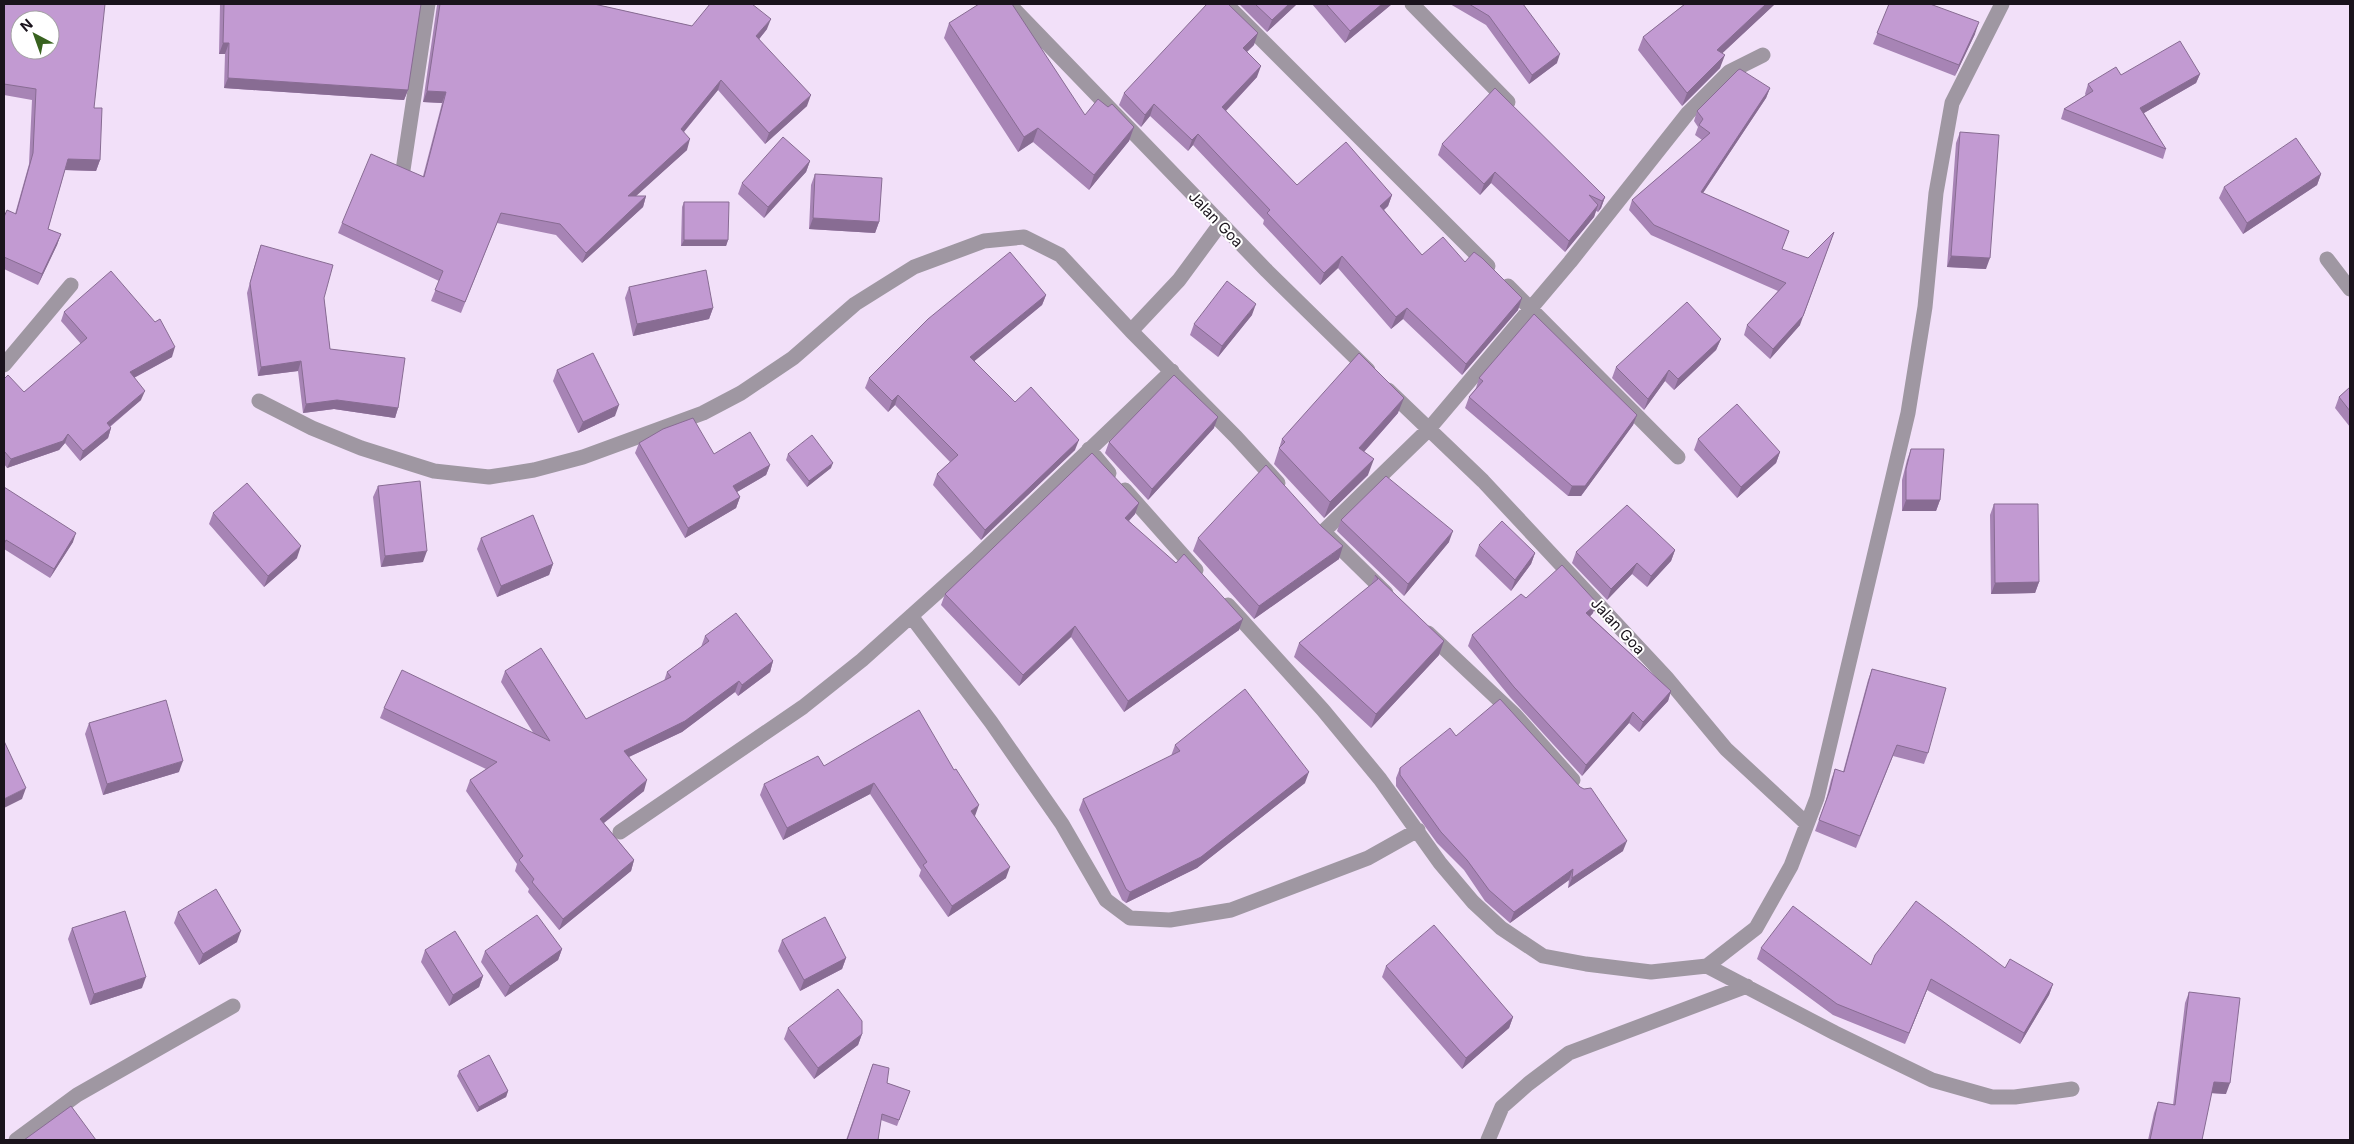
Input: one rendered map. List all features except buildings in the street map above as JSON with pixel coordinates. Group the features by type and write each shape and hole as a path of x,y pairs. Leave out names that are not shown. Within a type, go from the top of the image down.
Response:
{"street":[{"path":"403,170 428,4"},
{"name":"Jalan Goa","path":"1009,4 1221,223 1428,430 1483,481 1666,677 1726,749 1807,824"},
{"path":"1226,4 1678,457"},
{"path":"1412,4 1521,116"},
{"path":"1089,450 1323,710 1380,779 1440,862 1473,902 1501,928 1543,956 1586,964 1651,972 1707,966 1756,928 1791,866 1817,798 1908,414 1925,307 1936,193 1952,103 2002,4"},
{"path":"1323,532 1428,430 1614,207 1688,113 1729,72 1763,55"},
{"path":"1600,194 1614,207"},
{"path":"1131,331 1179,280 1221,223"},
{"path":"259,401 312,428 361,448 434,471 489,477 534,470 583,456 703,413 741,393 793,358 855,304 914,267 984,241 1024,237 1060,255 1290,496"},
{"path":"2327,259 2350,289"},
{"path":"4,365 71,285"},
{"path":"620,832 802,707 862,660 978,556 1172,372"},
{"path":"1310,518 1398,604"},
{"path":"911,616 991,722 1062,824 1106,900 1130,918 1170,920 1231,910 1368,858 1418,830"},
{"path":"1419,624 1515,715 1583,791"},
{"path":"1707,966 1835,1033 1932,1080 1992,1097 2015,1097 2072,1089"},
{"path":"1488,1140 1502,1107 1528,1084 1569,1053 1747,986"},
{"path":"16,1140 77,1095 233,1006"}]}
